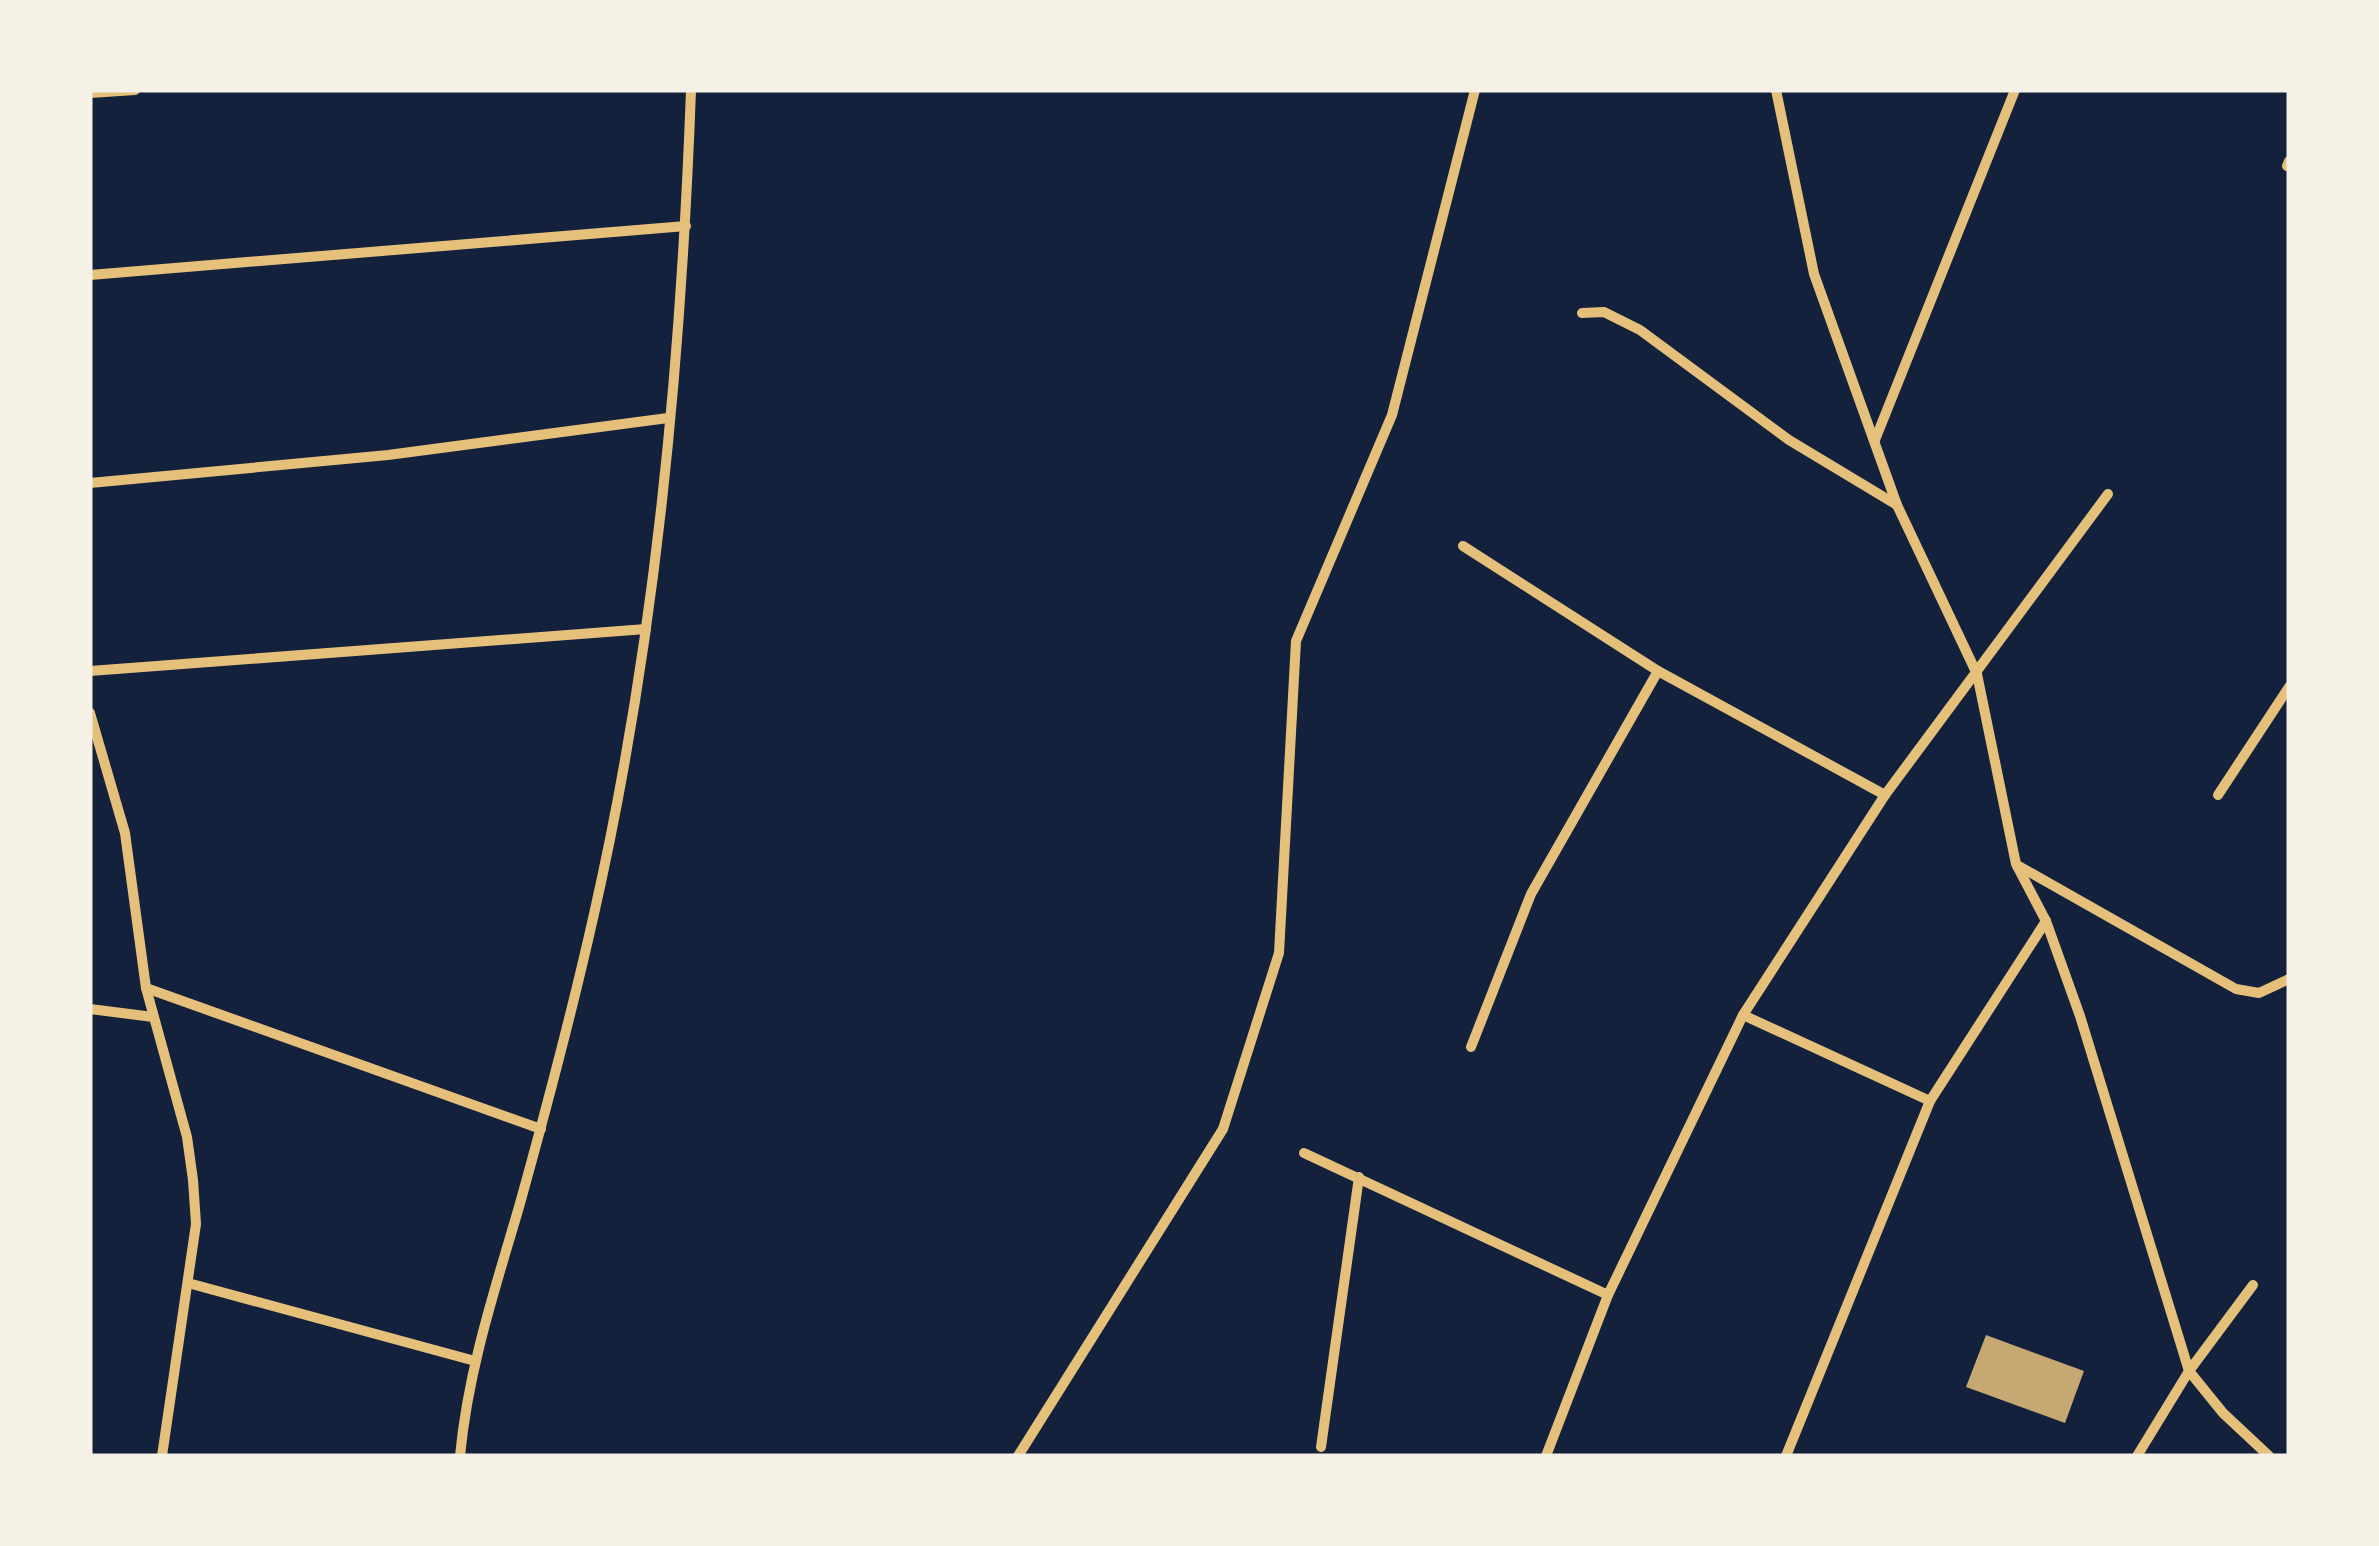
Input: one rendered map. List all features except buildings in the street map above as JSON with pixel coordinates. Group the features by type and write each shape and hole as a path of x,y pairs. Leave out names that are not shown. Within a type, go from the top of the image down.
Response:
{"street":[{"path":"90,93 135,90"},
{"path":"460,1456 474,1362 541,1129 595,912 646,629 686,226 690,90"},
{"path":"1018,1456 1224,1129 1279,953 1296,641 1392,416 1475,90"},
{"path":"1776,90 1814,274 1897,505 1977,674 2016,864 2046,921 2080,1016 2189,1371 2222,1413 2269,1456"},
{"path":"1874,441 2016,90"},
{"path":"90,275 686,226"},
{"path":"1582,313 1604,312 1640,330 1790,440 1897,505"},
{"path":"90,483 388,455 668,418"},
{"path":"1546,1456 1608,1295 1743,1015 1885,795 2108,494"},
{"path":"1463,546 1658,671 1885,795"},
{"path":"90,671 646,629"},
{"path":"1471,1048 1531,894 1658,671"},
{"path":"2218,795 2289,686"},
{"path":"90,713 126,833 146,988 187,1137 193,1180 196,1224 162,1456"},
{"path":"2016,864 2236,990 2259,993 2289,979"},
{"path":"1786,1456 1930,1101 2046,921"},
{"path":"146,988 541,1129"},
{"path":"90,1009 154,1017"},
{"path":"1743,1015 1930,1101"},
{"path":"1304,1153 1608,1295"},
{"path":"1321,1446 1359,1177"},
{"path":"188,1283 474,1362"},
{"path":"2136,1456 2189,1371 2253,1284"}]}
